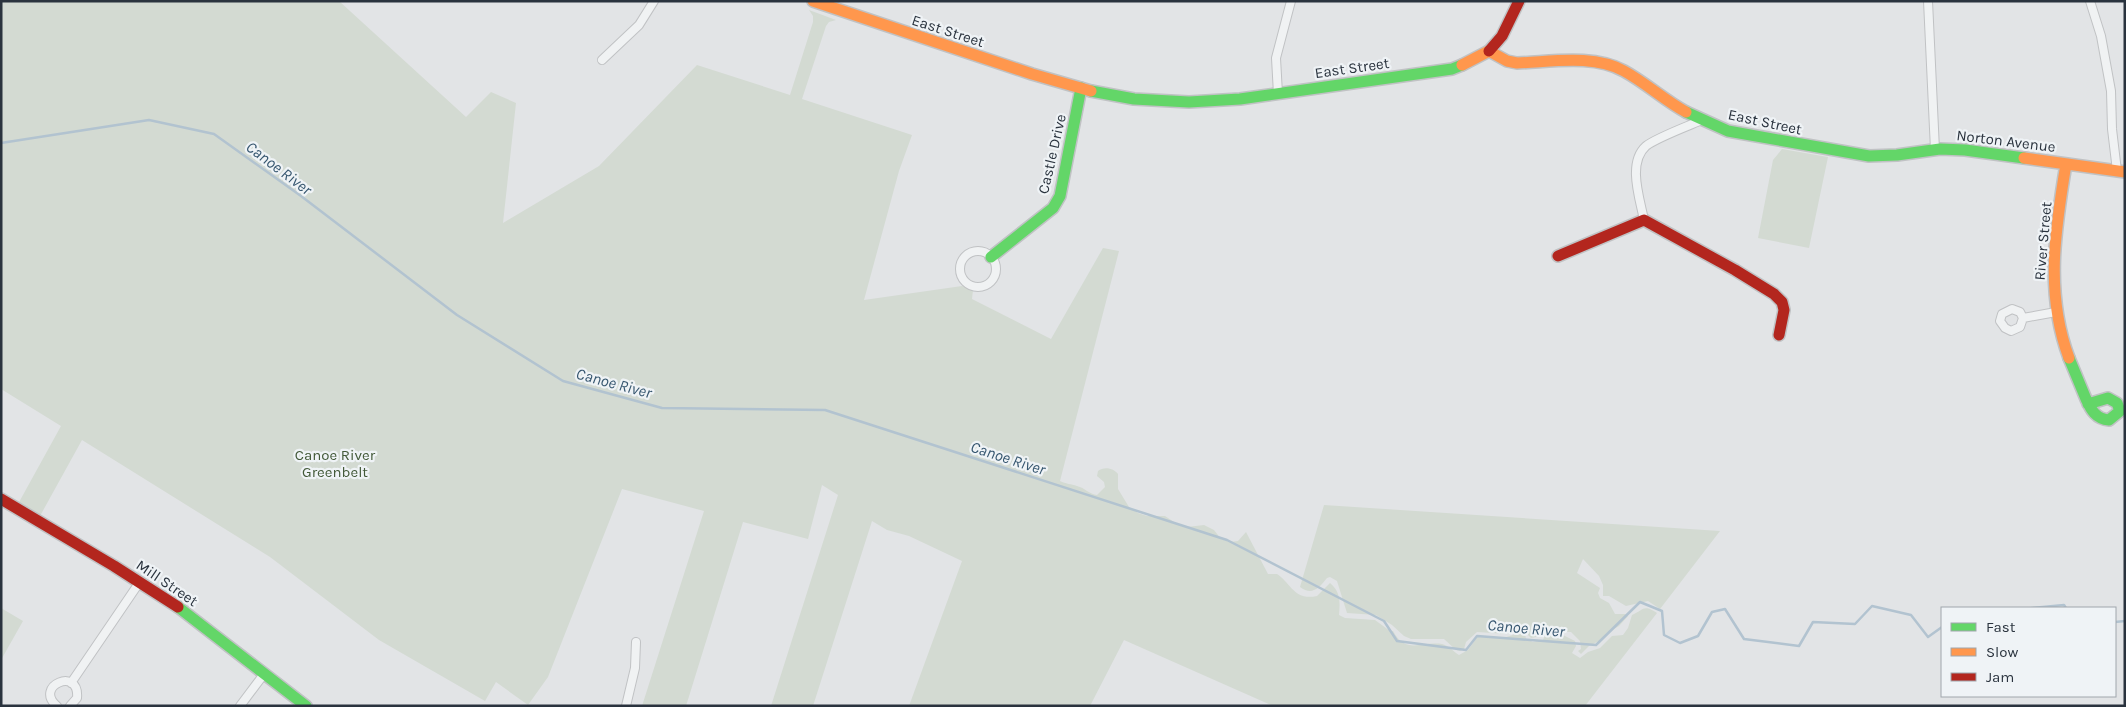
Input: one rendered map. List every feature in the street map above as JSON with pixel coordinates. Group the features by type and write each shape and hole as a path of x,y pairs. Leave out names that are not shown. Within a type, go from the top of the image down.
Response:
{"street":[{"path":"602,60 639,25 654,1"},
{"name":"East Street","path":"813,1 933,42 967,51 995,62 1081,88 1134,99 1189,102 1240,99 1278,94 1452,69 1471,62 1489,51 1507,61 1517,63 1584,61 1614,67 1636,78 1669,103 1728,131 1840,152 1883,156"},
{"path":"1278,94 1276,58 1291,1"},
{"path":"1489,51 1505,31 1519,1"},
{"path":"1928,1 1935,150"},
{"path":"2090,1 2101,36 2111,91 2112,129 2121,172"},
{"name":"Castle Drive","path":"991,257 1053,208 1060,196 1081,88"},
{"path":"1644,220 1636,164 1645,147 1702,120"},
{"name":"Norton Avenue","path":"1883,156 1935,150 1965,150 2121,172"},
{"name":"River Street","path":"2066,164 2053,257 2053,281 2059,328 2088,404"},
{"path":"1558,256 1644,220"},
{"path":"1644,220 1735,270 1774,294 1782,302 1784,310 1779,334"},
{"path":"980,251 991,257 994,262 995,273 989,282 978,286 968,284 963,280 960,269 961,263 968,253 980,251"},
{"path":"2023,318 2056,312"},
{"name":"Mill Street","path":"1,499 177,607 306,706"},
{"path":"71,683 139,583"},
{"path":"626,706 635,668 636,642"},
{"path":"240,706 264,674"},
{"path":"57,706 51,698 52,688 60,681 71,683 76,690 75,701 70,706"}],"green space":[{"name":"Canoe River Greenbelt","path":"1,1 339,1 466,117 491,92 516,103 503,223 599,166 697,65 790,95 813,22 813,16 809,10 836,20 829,22 826,26 802,99 912,135 899,171 864,300 962,286 973,290 972,299 1051,339 1103,248 1119,251 1060,481 1097,495 1105,487 1104,482 1097,476 1098,471 1106,468 1111,469 1118,474 1118,489 1129,507 1138,513 1147,516 1165,516 1177,524 1187,527 1204,525 1214,530 1221,539 1230,542 1238,541 1246,532 1268,574 1277,574 1298,594 1309,597 1317,596 1330,583 1338,594 1339,615 1345,618 1375,620 1390,631 1393,631 1403,643 1409,645 1442,644 1459,655 1468,650 1478,636 1503,638 1513,635 1517,629 1524,628 1526,639 1533,642 1543,640 1546,633 1561,634 1575,641 1576,646 1572,653 1580,658 1588,652 1600,648 1612,636 1623,635 1628,628 1632,615 1646,608 1657,613 1585,706 1273,706 1124,640 1090,706 909,706 962,561 909,536 887,530 872,521 813,706 771,706 838,495 822,485 808,539 743,522 686,706 642,706 704,511 622,489 548,677 528,705 496,682 485,701 379,640 270,557 82,440 40,516 18,504 61,426 1,389"},
{"path":"1782,149 1828,157 1809,248 1758,238 1773,160"},
{"path":"1324,505 1720,531 1660,609 1648,601 1626,606 1609,596 1603,596 1603,585 1599,576 1583,559 1577,573 1600,588 1598,593 1600,598 1609,603 1615,614 1625,614 1628,616 1619,626 1607,633 1603,639 1589,646 1581,654 1578,651 1581,649 1580,641 1571,632 1542,631 1536,637 1531,638 1528,635 1527,629 1519,624 1509,634 1477,632 1466,642 1464,649 1460,651 1456,650 1444,639 1411,639 1404,636 1392,625 1376,615 1347,613 1337,581 1330,577 1312,591 1304,590 1300,587"},
{"path":"1,608 23,621 1,660"}],"waterway":[{"name":"Canoe River","path":"1,143 149,120 214,134 301,196 457,315 563,381 662,408 825,410 1227,540 1384,621 1397,641 1466,650 1477,636 1596,645 1640,602 1662,611 1664,635 1680,643 1698,636 1712,612 1725,609 1744,639 1799,646 1813,622 1855,624 1872,606 1911,615 1928,637 1941,628"},
{"name":"Canoe River","path":"2043,607 2064,605 2065,607"},
{"name":"Canoe River","path":"2116,622 2125,621"}],"traffic: fast":[{"path":"1091,91 1134,99 1189,102 1240,99 1452,69 1462,65"},
{"path":"991,257 1053,208 1060,196 1081,88"},
{"path":"1686,112 1728,131 1869,156 1897,155 1940,149 1965,150 2024,158"},
{"path":"2069,358 2086,399 2088,403 2090,407 2094,413 2101,418 2109,420 2120,411 2117,403 2108,398 2088,404"},
{"path":"178,607 306,706"}],"traffic: slow":[{"path":"813,1 1032,74 1091,91"},
{"path":"1462,65 1489,51 1507,61 1517,63 1572,60 1599,62 1624,71 1686,112"},
{"path":"2024,158 2125,172"},
{"path":"2066,164 2058,213 2054,262 2057,310 2069,358"}],"traffic: jam":[{"path":"1489,51 1502,36 1519,1"},
{"path":"1558,256 1644,220 1735,270 1774,294 1782,302 1784,310 1779,335"},
{"path":"1,499 114,566 178,607"}]}
